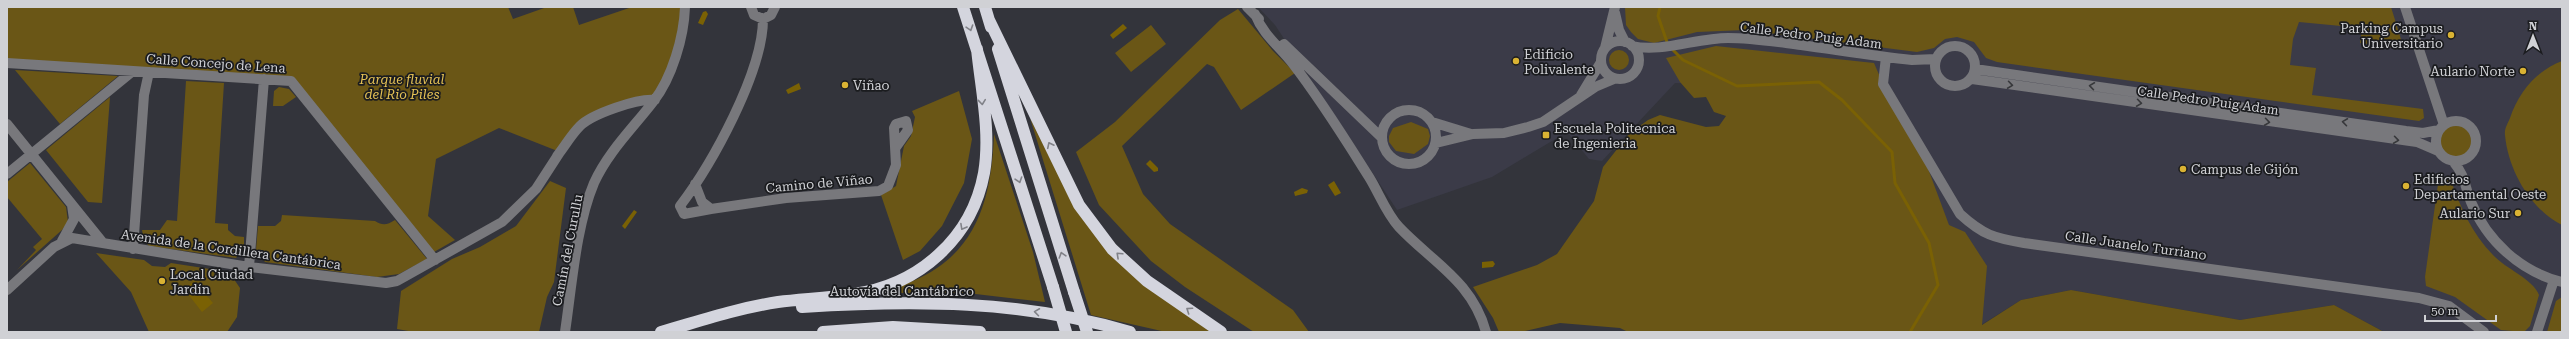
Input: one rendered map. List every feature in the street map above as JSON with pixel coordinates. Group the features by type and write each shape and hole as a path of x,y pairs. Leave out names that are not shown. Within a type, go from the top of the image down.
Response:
{"highway":[{"path":"963,7 1053,287 1066,332"},
{"path":"985,7 1087,332"},
{"path":"989,20 1079,204 1112,249 1147,281 1221,332"},
{"path":"661,332 728,312 777,302 855,294 880,288 914,274 941,255 958,235 978,200 984,172 986,143 977,49"},
{"name":"Autovía del Cantábrico","path":"673,332 741,316 800,307 890,303 969,303 1073,317 1130,332"},
{"path":"823,332 893,327 980,332"}],"street":[{"name":"Camín del Curullu","path":"565,331 582,228 594,183 605,162 655,100 673,60 683,22 685,7"},
{"path":"683,22 693,7"},
{"path":"751,7 754,15 763,19 771,15 775,7"},
{"path":"2405,7 2442,128"},
{"path":"1436,143 1473,134 1504,133 1543,122 1578,98 1614,78 1631,76 1638,64 1639,57 1619,30 1615,8"},
{"path":"1578,98 1601,62 1615,8"},
{"path":"1251,11 1315,76 1381,137"},
{"path":"1251,11 1260,28 1293,64 1338,126 1398,226 1442,264 1460,284 1472,301 1486,332"},
{"name":"Camino de Viñao","path":"763,19 758,49 746,86 717,148 696,184 680,206 682,213 786,198 879,191 888,186 896,165 896,147"},
{"name":"Calle Pedro Puig Adam","path":"1628,44 1644,49 1659,48 1678,43 1728,38 1756,39 1912,60 1936,59"},
{"path":"1605,48 1614,42 1628,44"},
{"path":"1957,46 1969,51 1973,56 1975,69 1972,78 1961,86 1948,86 1938,78 1936,72 1936,59 1945,49 1957,46"},
{"name":"Calle Pedro Puig Adam","path":"1638,64 1659,48"},
{"name":"Calle Juanelo Turriano","path":"1886,57 1883,84 1960,214 1978,230 1998,238 2024,243 2418,298 2449,306 2484,332"},
{"name":"Calle Pedro Puig Adam","path":"1912,60 1936,72"},
{"path":"1601,62 1607,74 1614,78"},
{"name":"Calle Concejo de Lena","path":"7,63 291,81 434,260"},
{"name":"Calle Pedro Puig Adam","path":"1975,69 2406,131 2423,133 2442,128"},
{"path":"7,174 133,71"},
{"path":"133,249 144,95 148,87 148,72"},
{"path":"1315,76 1315,89 1321,103"},
{"name":"Calle Pedro Puig Adam","path":"1972,78 2417,142 2438,151"},
{"path":"249,267 260,107 263,97 264,79"},
{"name":"Avenida de la Cordillera Cantábrica","path":"62,241 72,238 249,267 386,283 397,281 461,245 500,218 532,186 581,125 608,111 644,99 655,100"},
{"path":"1345,104 1374,122 1385,123"},
{"path":"1432,122 1436,133 1436,143 1429,156 1419,163 1409,165 1397,162 1389,157 1383,146 1381,137 1385,123 1399,112 1408,110 1418,111 1432,122 1473,134"},
{"path":"2463,174 2469,156 2475,146 2476,138 2472,129 2458,122 2442,128 2436,138 2438,151 2443,157 2453,161 2463,174 2471,202 2482,224 2502,248 2530,269 2558,281 2537,332"},
{"path":"7,124 104,243"},
{"path":"2453,161 2469,156"},
{"path":"696,184 702,202 711,209"},
{"path":"7,290 62,241 74,219 72,204"}],"shaded area":[{"name":"Campus de Gijón","path":"1258,7 2562,7 2562,332 2384,332 2334,305 2240,320 2071,290 2021,300 1981,325 1726,85 1675,83 1602,161 1589,159 1567,132 1492,177 1397,210 1275,25"},
{"path":"706,11 708,14 703,25 698,23 703,12"},
{"path":"1123,24 1127,28 1113,39 1110,35"},
{"path":"799,83 801,89 788,94 786,90"},
{"path":"1150,160 1158,168 1158,171 1154,172 1146,164"},
{"path":"1334,181 1341,193 1335,196 1328,185"},
{"path":"1302,188 1308,190 1307,193 1295,196 1294,192"},
{"path":"634,210 637,212 625,229 622,226"},
{"path":"1493,261 1495,264 1493,267 1482,268 1482,262"},
{"path":"194,281 213,303 202,312 184,289"}],"green space":[{"name":"Parque fluvial del Rio Piles","path":"7,7 508,7 513,19 547,7 573,7 579,25 632,7 685,7 681,32 655,100 644,99 581,125 560,152 499,128 436,159 428,216 455,240 434,252 293,79 7,62"},
{"path":"1625,7 2391,7 2404,49 2360,43 2362,28 2299,22 2293,39 2290,65 2316,68 2312,95 2423,109 2424,118 2419,121 1997,62 1986,58 1974,42 1957,37 1945,39 1934,48 1917,52 1745,30 1697,32 1654,43 1638,39 1631,32 1626,25"},
{"path":"1238,9 1273,51 1295,73 1241,110 1214,67 1207,64 1122,146 1143,194 1170,224 1293,310 1309,332 1254,332 1185,287 1151,261 1099,205 1076,152 1115,122 1220,20"},
{"path":"1151,25 1166,44 1131,72 1115,53"},
{"path":"1716,46 1874,63 1883,84 1920,147 1949,225 1965,232 1987,266 1982,325 2021,300 2071,290 2240,320 2334,305 2384,332 1628,332 1620,328 1560,323 1521,332 1499,332 1493,318 1473,287 1537,265 1557,254 1594,201 1603,167 1629,134 1648,120 1660,115 1706,127 1719,126 1726,116 1714,112 1706,97 1694,98 1680,82 1666,58"},
{"path":"1619,50 1626,53 1629,60 1626,67 1619,70 1612,67 1609,60 1612,53"},
{"path":"2562,61 2562,225 2540,210 2523,188 2511,162 2505,133 2506,126 2514,108 2524,91 2544,70"},
{"path":"15,70 118,76 60,124"},
{"path":"186,81 224,83 215,223 228,224 228,230 235,236 244,237 244,247 236,258 149,246 144,241 142,230 160,230 167,220 177,221"},
{"path":"279,87 289,89 296,97 283,106 273,106 274,91"},
{"path":"959,91 972,139 964,183 942,226 920,251 903,260 881,195 896,186 904,146 911,136 915,117 912,111"},
{"path":"110,97 102,203 88,202 46,150"},
{"path":"1030,118 1075,208 1211,332 1166,332 1091,315"},
{"path":"2456,121 2464,123 2470,127 2474,133 2476,141 2474,149 2470,155 2464,159 2456,161 2448,159 2442,155 2438,149 2436,141 2438,133 2442,127 2448,123"},
{"path":"1411,122 1428,129 1430,136 1428,144 1414,154 1396,151 1389,142 1389,136 1393,128"},
{"path":"994,134 1033,252 1045,302 967,293 884,293 931,272 953,255 965,241 975,225 987,191 991,172"},
{"path":"30,163 66,207 68,222 62,230 17,270 36,250 33,247 42,239 7,197 7,182"},
{"path":"2439,177 2450,178 2467,219 2486,247 2498,260 2525,279 2536,289 2539,295 2530,326 2524,332 2501,330 2455,297 2426,286 2425,277"},
{"path":"550,181 566,188 554,282 547,297 539,332 414,332 397,329 401,291 452,259 480,247 516,226"},
{"path":"282,215 375,221 380,224 387,224 395,220 427,259 399,274 377,277 265,262 256,250 258,226 275,226 281,221"},
{"path":"96,253 144,260 152,266 165,267 171,263 229,272 240,288 237,317 227,332 149,332 131,292"},
{"path":"2562,297 2562,332 2547,332 2556,301"}],"waterway":[{"path":"1660,7 1658,16 1668,45"},
{"path":"1672,49 1683,60 1737,86 1819,82 1842,100 1892,152 1895,183 1929,243 1938,285 1910,332"}],"place":[{"name":"Parking Campus Universitario","path":"2451,35"},
{"name":"Edificio Polivalente","path":"1516,61"},
{"name":"Aulario Norte","path":"2523,71"},
{"name":"Viñao","path":"845,85"},
{"name":"Escuela Politecnica de Ingenieria","path":"1546,135"},
{"name":"Campus de Gijón","path":"2183,169"},
{"name":"Edificios Departamental Oeste","path":"2406,186"},
{"name":"Aulario Sur","path":"2518,213"},
{"name":"Local Ciudad Jardín","path":"162,281"}]}
